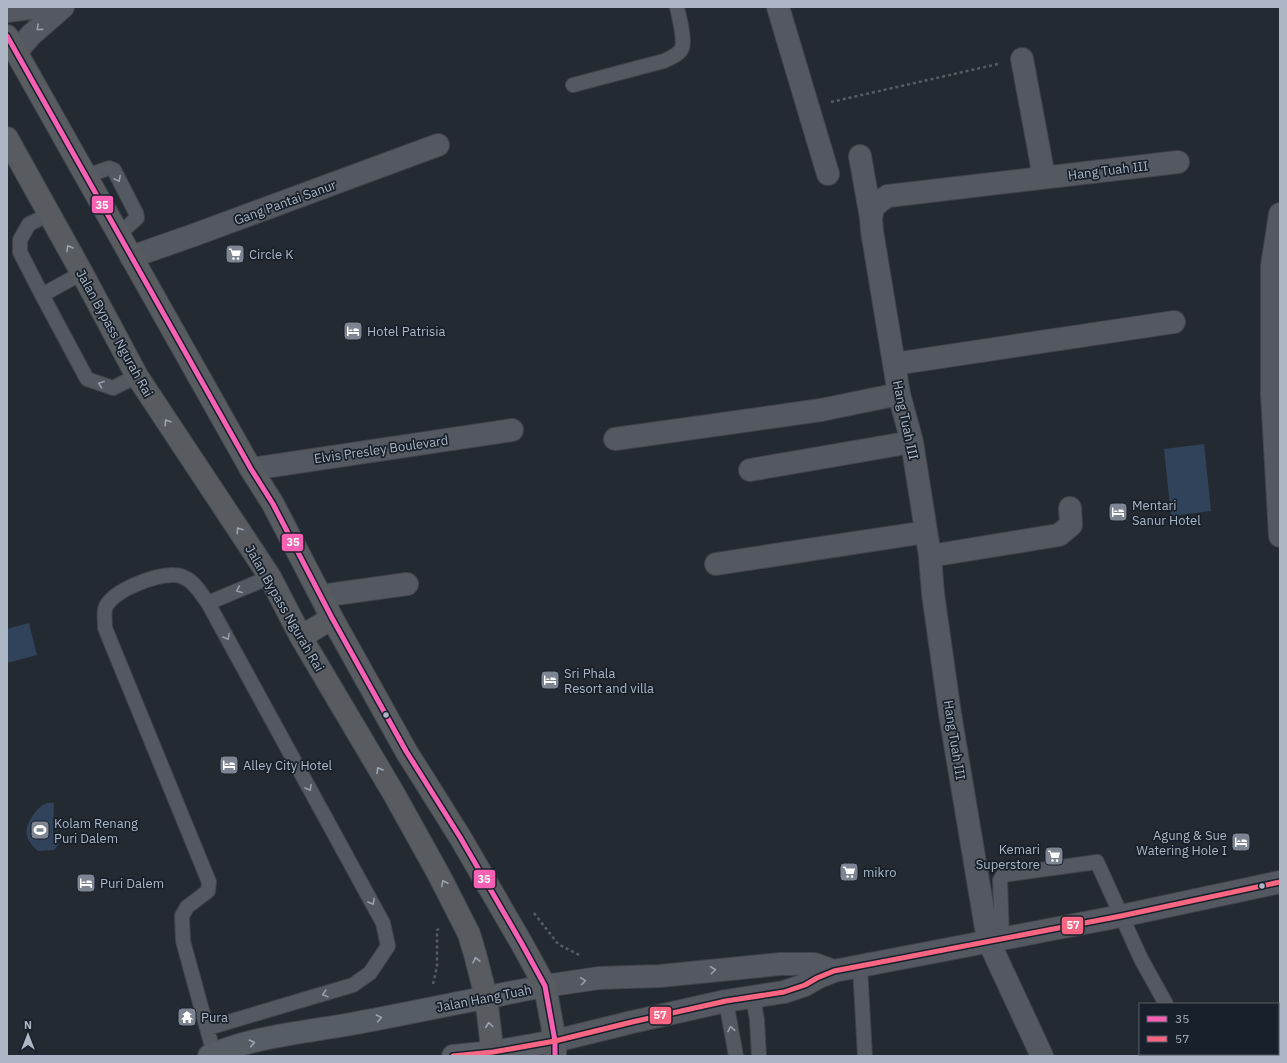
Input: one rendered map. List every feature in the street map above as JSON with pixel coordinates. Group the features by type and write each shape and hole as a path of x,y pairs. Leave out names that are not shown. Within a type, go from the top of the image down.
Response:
{"highway":[{"path":"11,44 87,176 118,235 251,469 273,504 332,618 406,752 460,837 545,986 555,1049"},
{"name":"Jalan Bypass Ngurah Rai","path":"7,138 82,272 137,376 270,577 301,637 394,794 439,875 471,940 486,997 493,1054"},
{"path":"301,637 332,618"}],"main road":[{"name":"Jalan Hang Tuah","path":"212,1055 244,1044 545,986"},
{"name":"Jalan Hang Tuah","path":"453,1056 555,1049"}],"street":[{"path":"7,11 38,7"},
{"path":"11,44 31,35 63,7"},
{"path":"778,7 828,174"},
{"path":"1022,59 1044,177"},
{"name":"Gang Pantai Sanur","path":"131,257 438,145"},
{"path":"860,156 871,218"},
{"name":"Hang Tuah III","path":"1042,1056 995,939 950,714 933,594 930,556 912,442 899,394 875,254 871,218 873,208 888,196 1178,162"},
{"path":"1280,214 1272,266 1272,394 1280,536"},
{"path":"894,364 1174,322"},
{"path":"615,439 821,410 899,394"},
{"name":"Elvis Presley Boulevard","path":"251,469 512,430"},
{"path":"750,470 912,442"},
{"path":"930,556 1059,535 1071,524 1070,508"},
{"path":"716,564 926,532"},
{"path":"321,596 407,584"},
{"name":"Jalan Hang Tuah","path":"555,1049 639,1020 726,1001 784,992 805,985 834,971 1121,916 1280,882"},
{"name":"Jalan Hang Tuah","path":"545,986 599,978 660,976 797,963 814,964 834,971"}],"lane":[{"path":"573,85 672,58 682,49 683,40 677,7"},
{"path":"50,214 29,224 20,240 20,252 87,379 113,388 137,376"},
{"path":"42,295 82,272"},
{"path":"208,1028 353,985 370,973 388,946 384,923 208,602 192,582 174,575 149,580 126,589 112,598 105,609 105,628 210,882 208,891 187,907 182,916 183,941 208,1028 212,1055"},
{"path":"208,602 270,577"},
{"path":"995,939 1000,880 1003,875 1097,862 1121,916 1165,1003"},
{"path":"860,967 865,1056"},
{"path":"754,996 759,1056"},
{"path":"726,1001 736,1056"}],"path":[{"path":"824,104 1022,59"},
{"path":"530,908 558,944 580,956 600,961 599,978"},
{"path":"421,1010 420,994 433,985 437,967 437,930 461,918"}],"water":[{"path":"1204,444 1211,511 1171,516 1164,449"},
{"path":"29,623 37,655 7,663 7,629"},
{"name":"Kolam Renang Puri Dalem","path":"47,803 54,803 53,833 59,844 54,850 38,851 30,842 26,834 26,830 33,815 38,809"}],"transit line":[{"name":"35","path":"7,36 251,469 273,504 332,618 406,751 460,837 545,986 555,1041 555,1056"},
{"name":"57","path":"453,1056 493,1052 555,1041 726,1001 784,992 805,985 834,971 1121,916 1280,882"}],"place":[{"name":"Circle K","path":"235,254"},
{"name":"Hotel Patrisia","path":"353,331"},
{"name":"Mentari Sanur Hotel","path":"1118,512"},
{"name":"Sri Phala Resort and villa","path":"550,680"},
{"name":"Alley City Hotel","path":"229,765"},
{"name":"Kolam Renang Puri Dalem","path":"40,830"},
{"name":"Agung & Sue Watering Hole I","path":"1241,842"},
{"name":"Kemari Superstore","path":"1054,856"},
{"name":"mikro","path":"849,872"},
{"name":"Puri Dalem","path":"86,883"},
{"name":"Pura","path":"187,1017"}]}
